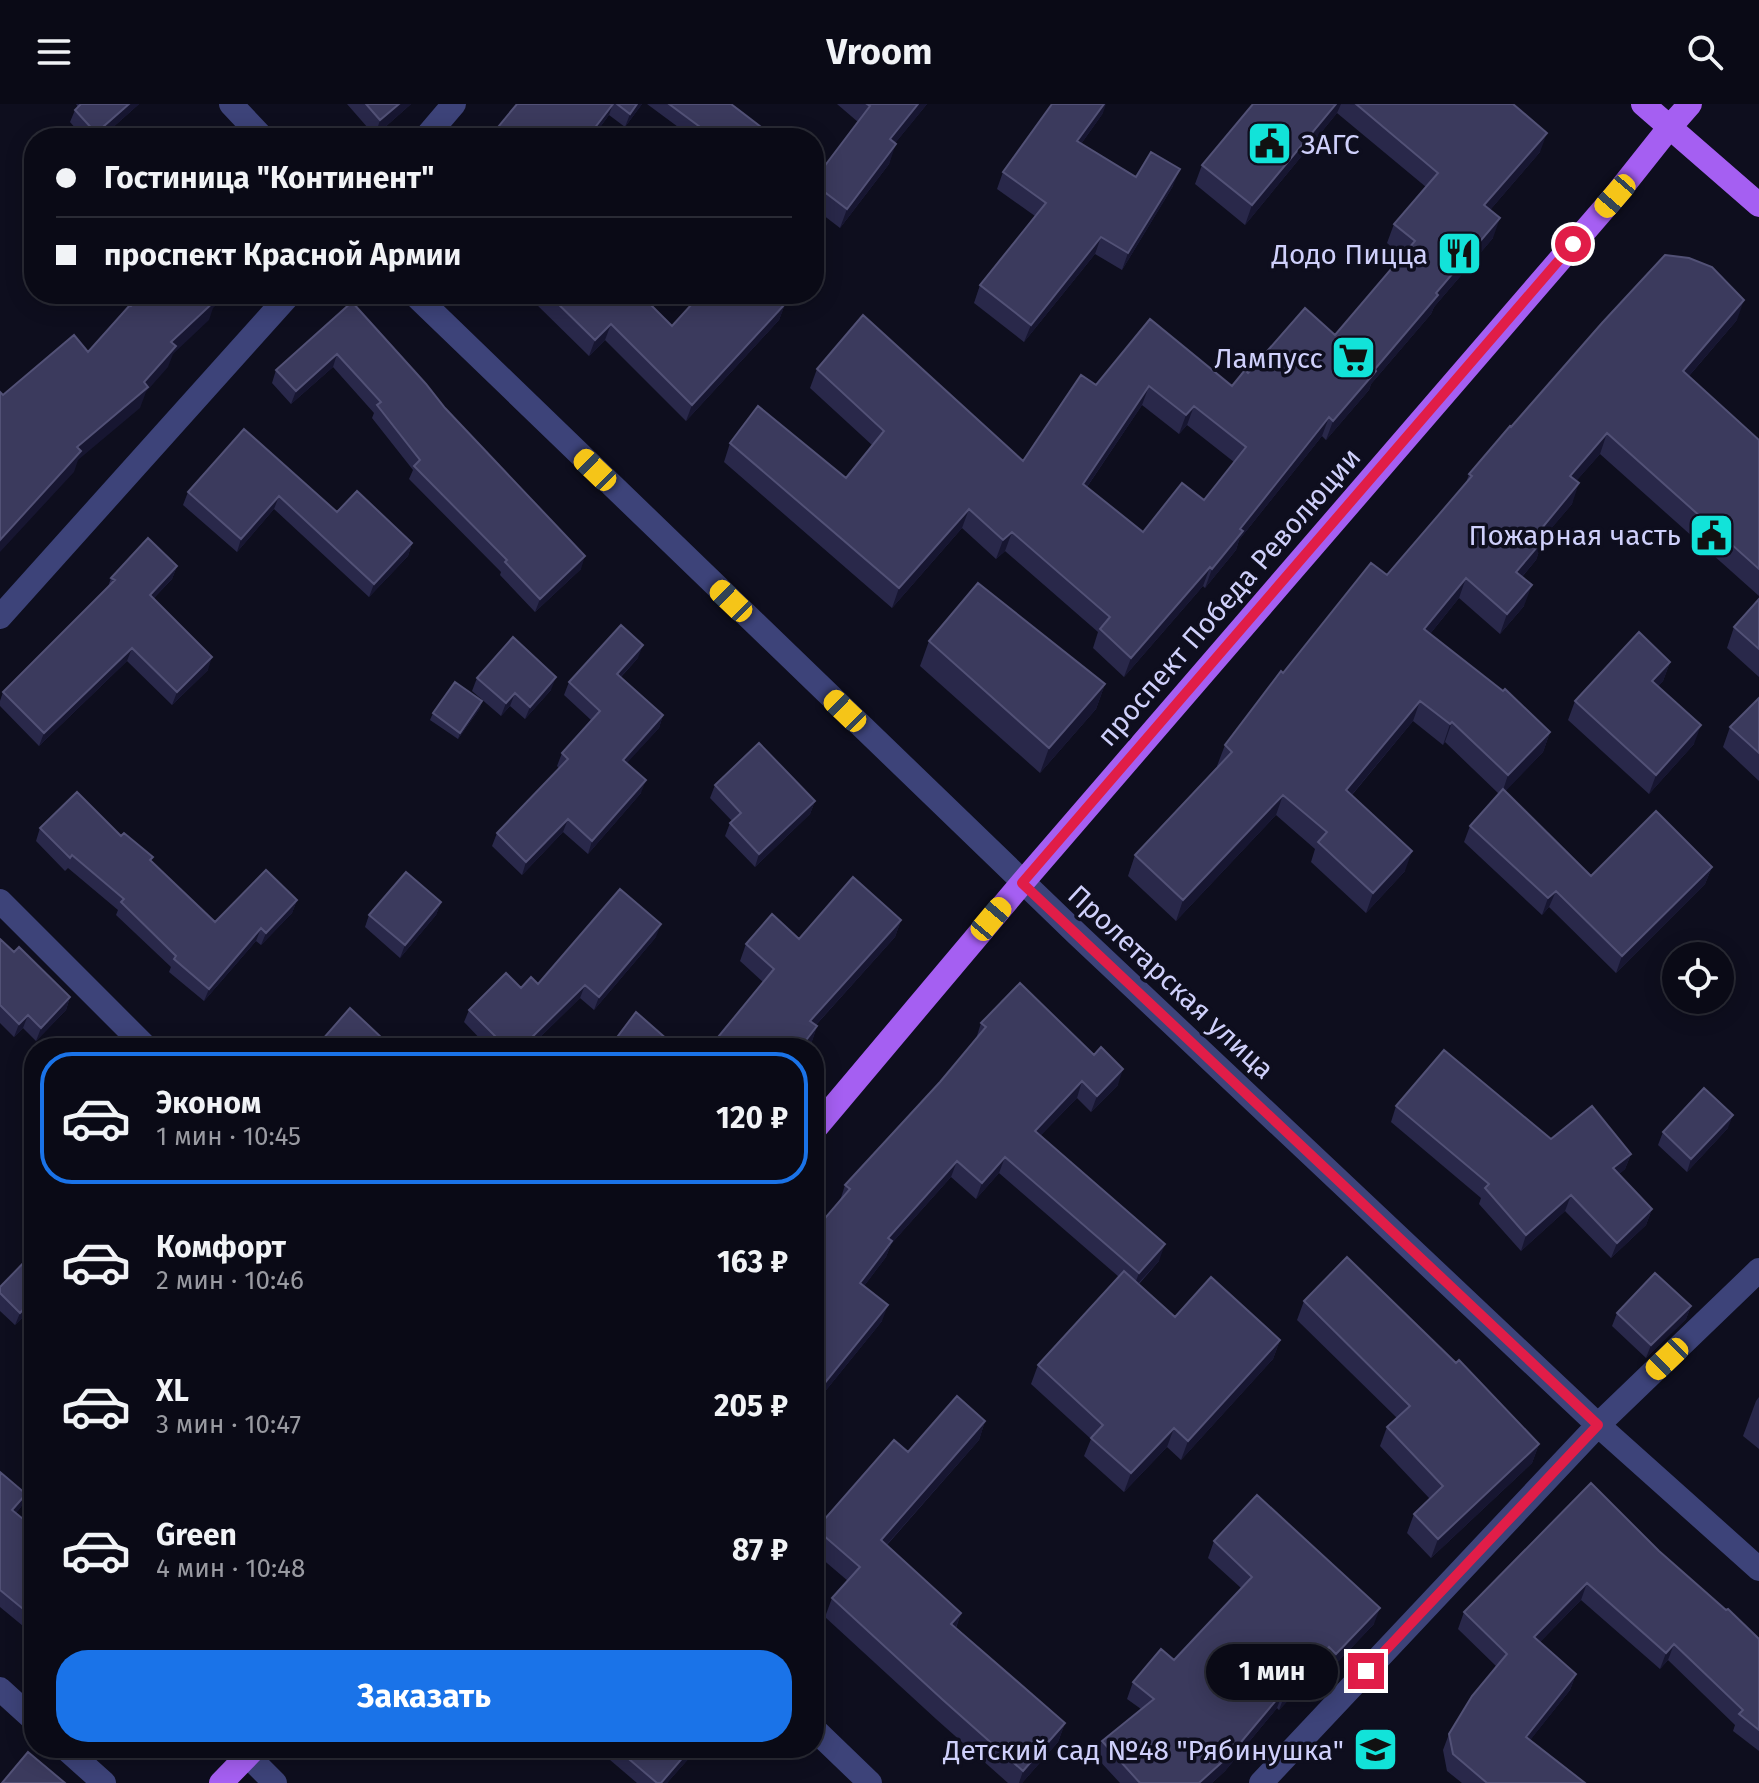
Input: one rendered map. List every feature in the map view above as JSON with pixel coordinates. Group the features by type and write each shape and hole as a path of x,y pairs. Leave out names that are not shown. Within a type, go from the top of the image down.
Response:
{"main road":[{"path":"1643,104 1759,205"},
{"name":"проспект Победа Революции","path":"824,1118 1022,883 1615,196 1690,104"},
{"path":"221,1783 246,1758"}],"street":[{"path":"231,104 254,128"},
{"path":"434,128 454,104"},
{"path":"0,617 281,304"},
{"name":"Пролетарская улица","path":"424,304 1022,883 1598,1425 1759,1569"},
{"path":"0,901 137,1038"},
{"path":"1261,1783 1598,1425 1759,1270"},
{"path":"0,1689 24,1711"},
{"path":"824,1739 870,1783"},
{"path":"76,1758 104,1783"},
{"path":"256,1758 275,1783"}],"building":[{"path":"81,104 129,104 102,128 91,128 75,110"},
{"path":"366,104 399,104 380,120"},
{"path":"517,104 613,104 595,128 497,128"},
{"path":"617,104 637,104 630,114"},
{"path":"669,104 731,104 761,127 760,128 701,128"},
{"path":"867,104 918,104 890,139 896,144 847,209 824,192 824,167 870,106"},
{"path":"1052,104 1104,104 1077,141 1136,177 1151,152 1180,169 1128,253 1101,237 1031,325 980,285 1046,203 1003,172"},
{"name":"ЗАГС","path":"1253,104 1336,104 1252,205 1202,165"},
{"path":"1356,104 1513,104 1547,133 1484,205 1500,218 1436,293 1438,295 1376,371 1333,421 1329,417 1212,569 1210,567 1131,658 1100,629 1110,617 1012,532 1003,540 969,509 899,588 730,443 758,406 846,478 884,431 817,369 863,315 1023,461 1081,375 1096,385 1150,319 1232,386 1245,370 1248,373 1305,308 1335,335 1415,241 1394,224 1438,173","holes":["1149,386 1186,415 1194,406 1246,447 1204,500 1182,483 1143,532 1083,484"]},
{"path":"1665,255 1689,258 1712,267 1744,300 1683,371 1759,440 1759,569 1607,433 1570,476 1579,483 1537,534 1543,540 1516,572 1532,585 1507,614 1466,578 1424,629 1503,691 1505,689 1550,732 1508,775 1452,722 1450,724 1420,701 1346,790 1412,851 1373,893 1318,842 1327,832 1283,795 1183,900 1135,855 1232,752 1225,745 1281,671 1283,673 1371,563 1387,575 1472,476 1469,474 1510,426"},
{"path":"212,304 171,342 176,346 144,382 148,387 77,447 81,451 0,540 0,392 3,395 74,335 88,352 131,306"},
{"path":"350,304 354,304 445,408 585,556 540,599 505,562 507,560 414,466 420,460 377,405 381,402 337,354 296,391 276,370"},
{"path":"558,304 650,304 672,326 692,304 785,304 692,405 611,324 595,340"},
{"path":"244,429 337,512 357,491 412,543 374,584 279,496 241,539 188,492"},
{"path":"148,538 177,566 150,595 212,657 177,692 132,648 44,733 3,692 115,580 111,578"},
{"path":"978,583 1105,684 1049,748 929,641"},
{"path":"1759,599 1759,649 1734,627"},
{"path":"621,625 643,645 617,674 663,715 623,760 646,780 592,841 568,819 526,862 497,833 568,759 562,753 600,711 569,682"},
{"path":"1639,632 1670,662 1652,681 1701,725 1656,775 1575,701"},
{"path":"513,637 556,677 530,707 515,693 506,703 477,678"},
{"path":"455,682 482,701 460,733 433,713"},
{"path":"1759,698 1759,753 1730,727"},
{"path":"759,743 815,801 759,854 730,823 741,813 715,785"},
{"path":"1503,789 1591,876 1656,811 1712,867 1622,956 1556,891 1548,898 1470,826"},
{"path":"77,792 121,836 124,833 153,857 150,860 215,922 266,870 297,900 266,933 261,928 209,989 174,959 176,956 121,902 124,899 72,855 70,858 40,828"},
{"path":"406,872 441,902 405,945 369,915"},
{"path":"853,877 901,920 810,1021 817,1026 808,1038 717,1038 774,969 746,944 772,914 799,939"},
{"path":"620,889 661,924 599,997 585,985 531,1038 497,1038 469,1010 506,973 521,988 531,977 538,984"},
{"path":"0,939 14,952 19,947 70,997 41,1028 28,1015 19,1024 0,1005"},
{"path":"1020,983 1094,1055 1101,1047 1123,1069 1097,1096 1082,1081 1035,1131 1165,1244 1139,1273 1005,1157 982,1183 957,1161 888,1238 892,1241 860,1283 888,1305 824,1384 824,1219 850,1189 845,1185 986,1027 981,1023"},
{"path":"350,1008 382,1038 324,1038"},
{"path":"636,1012 666,1038 616,1038"},
{"path":"1444,1050 1551,1139 1592,1106 1631,1154 1613,1168 1652,1209 1617,1243 1571,1195 1526,1235 1485,1188 1489,1184 1396,1106"},
{"path":"1704,1088 1733,1115 1691,1159 1663,1132"},
{"path":"1347,1257 1456,1363 1459,1360 1539,1444 1438,1539 1414,1514 1443,1486 1387,1427 1410,1406 1304,1301"},
{"path":"24,1262 24,1309 20,1313 0,1293 0,1287"},
{"path":"1124,1271 1175,1317 1211,1277 1280,1340 1188,1441 1174,1428 1131,1473 1091,1438 1103,1425 1038,1365"},
{"path":"1655,1273 1691,1306 1651,1345 1617,1313"},
{"path":"957,1396 985,1421 881,1540 961,1613 951,1624 1065,1723 1023,1771 832,1598 860,1567 824,1536 824,1520 894,1440 908,1452"},
{"path":"0,1472 24,1492 12,1510 24,1520 24,1610 0,1590"},
{"path":"1591,1483 1659,1551 1759,1639 1759,1730 1739,1714 1743,1710 1674,1644 1666,1653 1587,1583 1534,1637 1576,1674 1526,1737 1585,1783 1487,1783 1453,1754 1449,1734 1472,1696 1507,1654 1464,1612"},
{"path":"1257,1495 1380,1608 1336,1654 1329,1647 1285,1694 1283,1692 1231,1754 1199,1783 1140,1783 1102,1741 1154,1699 1133,1682 1161,1649 1174,1660 1252,1577 1214,1541"},
{"path":"24,1757 35,1758 65,1783 2,1783"},
{"path":"628,1758 682,1758 661,1783 657,1783"}],"place":[{"name":"ЗАГС","path":"1270,144"},
{"name":"Додо Пицца","path":"1459,254"},
{"name":"Лампусс","path":"1354,358"},
{"name":"Пожарная часть","path":"1712,535"},
{"name":"Детский сад №48 \"Рябинушка\"","path":"1375,1750"}],"route":[{"path":"1366,1671 1598,1425 1022,883 1573,244"}]}
